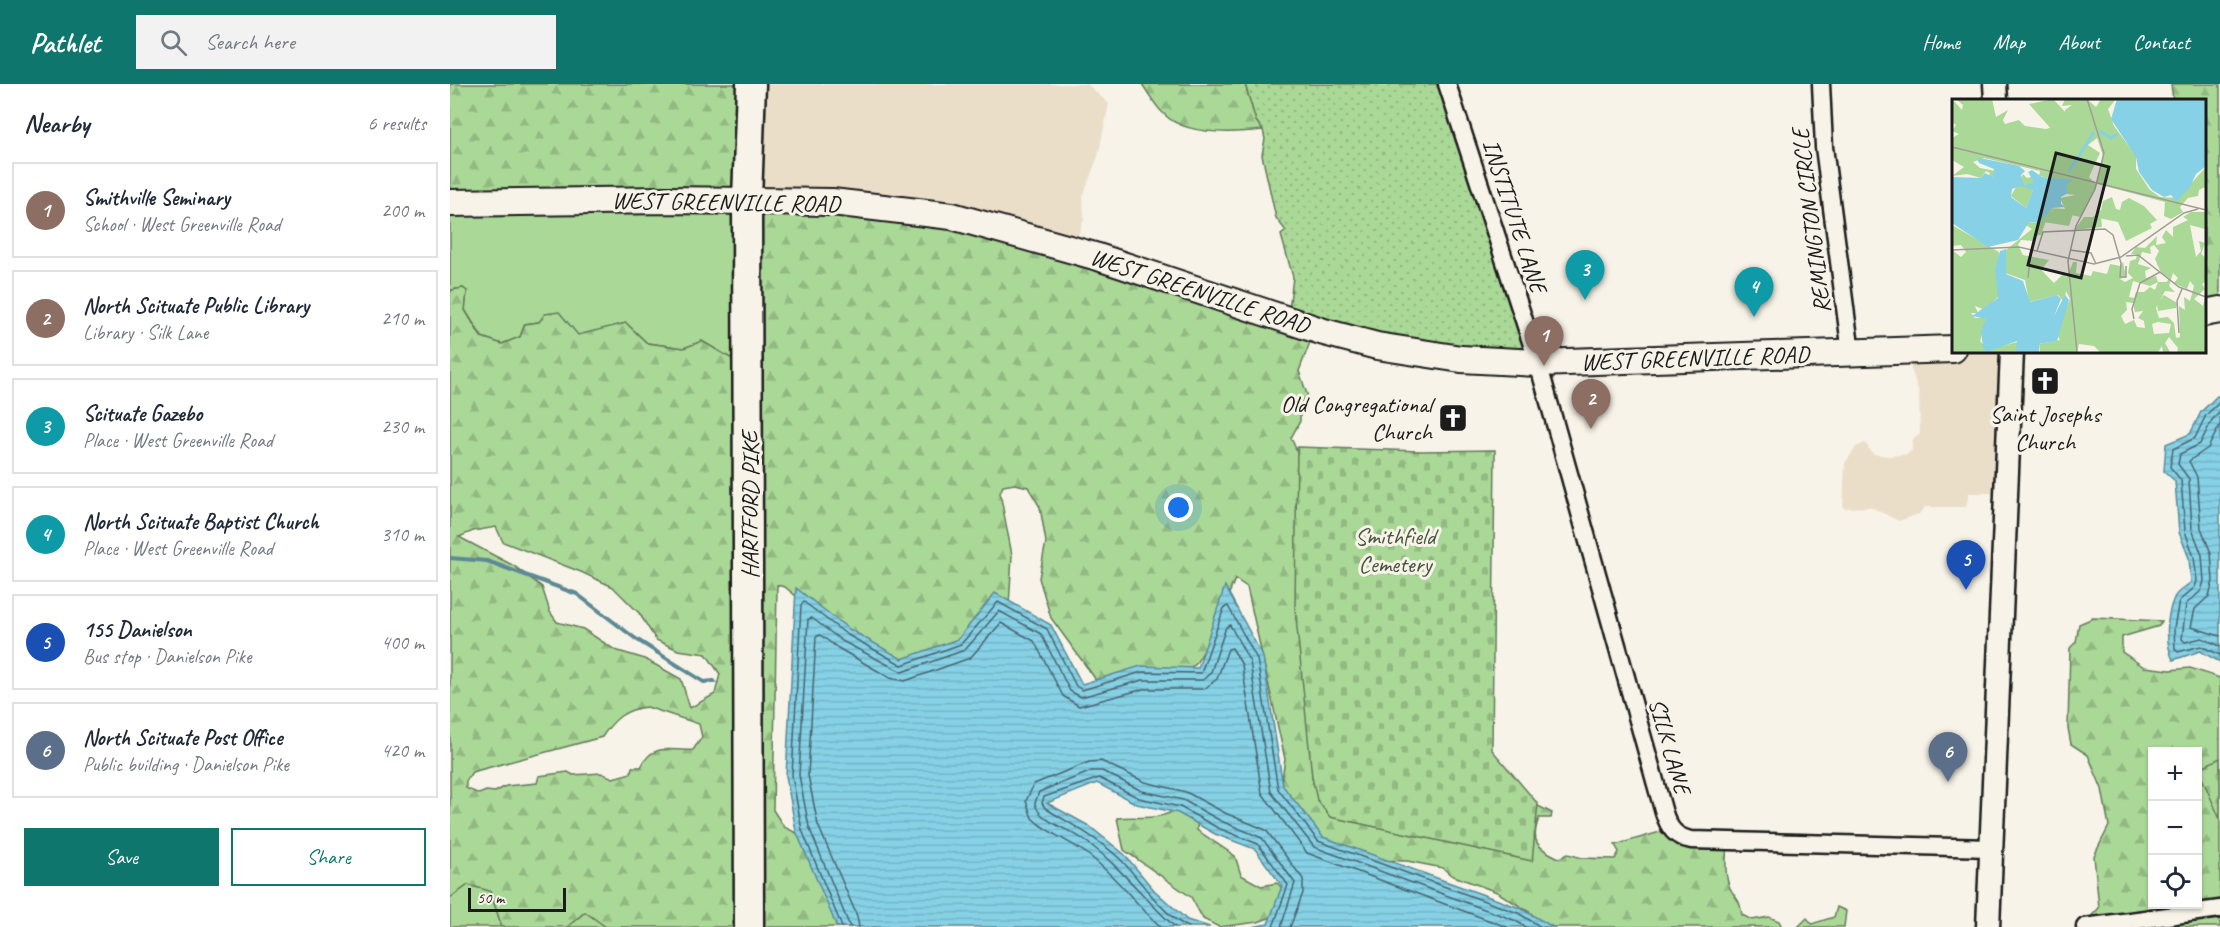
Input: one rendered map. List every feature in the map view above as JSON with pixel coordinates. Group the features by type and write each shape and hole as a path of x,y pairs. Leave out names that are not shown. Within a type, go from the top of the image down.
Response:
{"highway":[{"name":"HARTFORD PIKE","path":"749,927 747,200 751,84"}],"main road":[{"path":"1995,84 1996,99"},
{"name":"WEST GREENVILLE ROAD","path":"450,203 747,200 832,202 952,216 1098,257 1279,318 1377,346 1461,359 1538,363 1952,349"},
{"path":"2205,313 2220,310"},
{"path":"1988,927 2012,352"}],"street":[{"name":"INSTITUTE LANE","path":"1447,84 1538,363"},
{"name":"REMINGTON CIRCLE","path":"1821,84 1824,147 1851,353"},
{"name":"SILK LANE","path":"1538,363 1664,813 1677,836 1704,840 1991,848"},
{"path":"2085,927 2220,909"}],"shaded area":[{"path":"754,84 1087,84 1109,104 1098,156 1083,196 1084,219 1074,247 753,202"},
{"path":"1911,352 2010,352 2002,493 1969,493 1966,507 1925,507 1919,514 1899,521 1871,507 1843,508 1845,463 1856,447 1865,443 1873,454 1889,456 1908,454 1912,450 1912,440 1920,434 1919,393 1910,366"}],"green space":[{"path":"450,84 754,84 752,198 893,207 1315,329 1299,371 1308,397 1300,402 1300,421 1291,438 1297,454 1301,482 1295,507 1300,512 1312,779 1530,802 1552,813 1551,818 1539,818 1535,833 1537,843 1545,851 1559,858 1568,854 1582,858 1615,859 1619,852 1615,845 1667,830 1727,843 1727,877 1730,888 1739,902 1742,915 1752,920 1769,917 1779,921 1781,925 1779,927 1543,927 1531,913 1497,892 1451,875 1443,868 1407,861 1360,860 1319,836 1281,786 1285,759 1247,587 1235,579 1210,641 1195,665 1107,704 1094,677 1051,618 1039,578 1046,542 1040,507 1028,487 1015,484 1003,486 1000,493 1012,555 1009,606 933,689 803,602 785,587 777,585 773,810 784,827 809,839 855,927 606,927 585,912 567,927 502,927 490,891 468,885 450,898 450,293 452,290 463,288 467,291 465,310 481,337 502,344 520,337 525,324 539,322 545,314 559,312 578,335 626,323 647,343 684,348 702,341 737,362 752,202 450,203","holes":["496,527 503,542 613,587 639,613 656,640 678,650 706,654 720,674 715,694 690,708 681,679 645,659 615,650 583,629 557,622 550,612 542,587 514,566 459,537 473,531","647,707 699,724 702,737 693,750 657,751 651,754 641,767 632,767 631,773 613,778 601,773 573,775 568,772 539,776 537,783 506,786 495,792 486,791 479,794 466,788 466,781 472,772 602,737 621,716 632,710"]},
{"path":"1142,84 1245,84 1256,121 1263,130 1211,131 1185,126 1173,121 1161,111"},
{"path":"1245,84 1453,84 1535,362 1288,319 1293,277 1281,235 1286,231 1276,218 1262,155 1265,139 1263,130 1256,121"},
{"path":"2171,84 2220,84 2220,309 2205,312 2205,99 2173,99"},
{"path":"752,202 737,362 702,341 684,348 647,343 626,323 578,336 539,322 525,324 520,337 502,344 482,337 465,310 467,291 463,288 452,290 450,293 450,203"},
{"name":"Smithfield Cemetery","path":"1297,447 1420,451 1495,450 1492,750 1538,804 1532,861 1330,817 1317,800 1312,777 1295,608"},
{"path":"2093,618 2162,621 2159,626 2122,637 2122,652 2144,667 2170,670 2190,668 2220,678 2220,927 2081,927 2099,908 2094,856 2109,826 2102,789 2088,755 2071,744 2068,728 2070,648 2076,642 2079,624"},
{"path":"2220,758 2220,819 2202,778 2202,767"},
{"path":"1174,804 1198,814 1197,830 1235,856 1241,875 1261,886 1277,883 1285,891 1286,912 1258,922 1219,927 1203,919 1191,897 1124,850 1117,818 1163,815 1170,813"},
{"path":"468,885 490,891 502,927 450,927 450,898"},
{"path":"1837,907 1846,911 1844,927 1798,927 1807,918 1812,924 1834,917"},
{"path":"585,912 605,924 606,927 567,927"}],"water":[{"path":"2217,396 2220,396 2220,662 2200,651 2173,660 2168,638 2169,613 2175,596 2191,582 2189,558 2179,532 2175,481 2164,471 2166,444 2190,434 2201,412"},
{"path":"1225,586 1263,657 1283,786 1323,837 1520,908 1553,927 1252,927 1268,924 1282,886 1255,849 1215,834 1178,813 1137,804 1097,783 1047,803 1089,826 1124,854 1154,890 1187,920 1210,927 837,927 796,831 786,776 796,588 849,629 902,659 958,639 995,593 1051,625 1082,684 1141,666 1198,668"}],"waterway":[{"path":"450,558 487,561 577,594 636,639 704,682 714,681"}],"place":[{"name":"Scituate Gazebo","path":"1585,300"},
{"name":"North Scituate Baptist Church","path":"1754,317"},
{"name":"Smithville Seminary","path":"1544,366"},
{"name":"Saint Josephs Church","path":"2045,381"},
{"name":"Old Congregational Church","path":"1453,418"},
{"name":"North Scituate Public Library","path":"1591,429"},
{"name":"155 Danielson","path":"1966,590"},
{"name":"North Scituate Post Office","path":"1948,782"}]}
